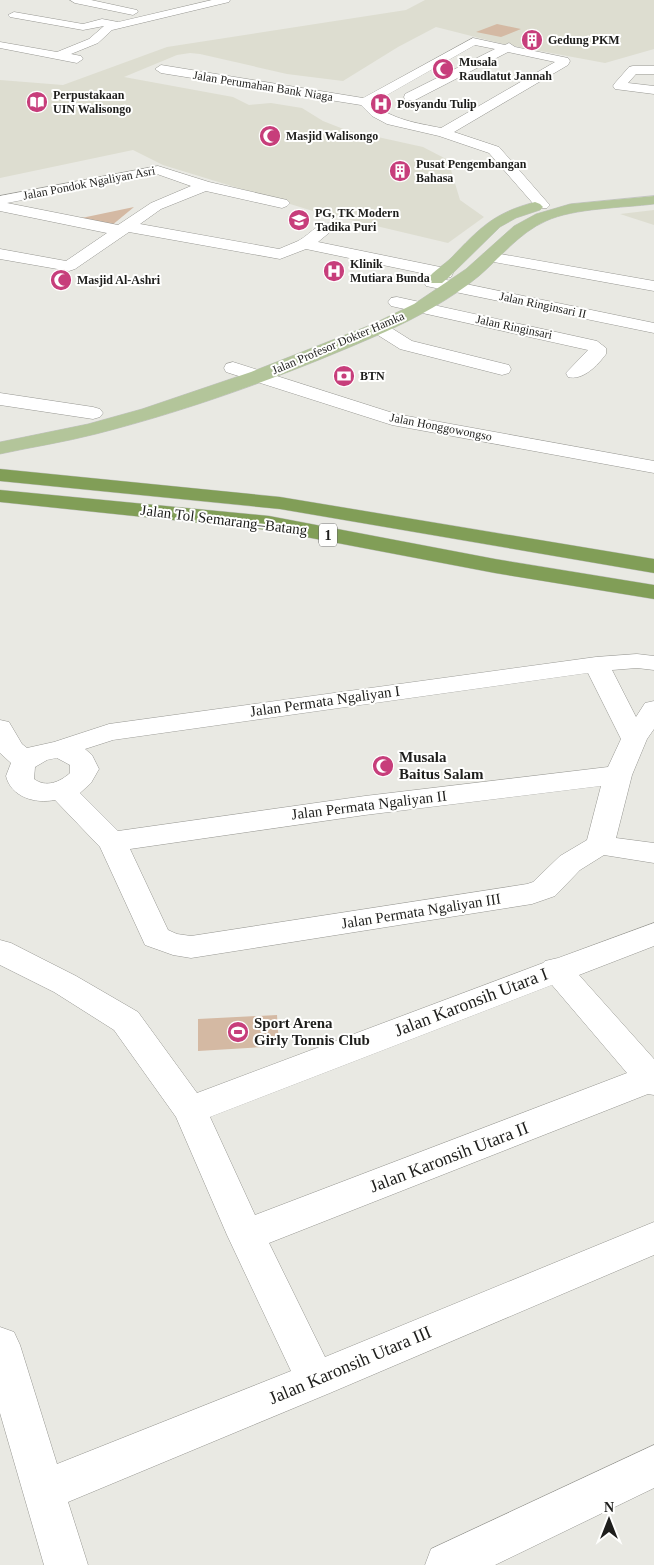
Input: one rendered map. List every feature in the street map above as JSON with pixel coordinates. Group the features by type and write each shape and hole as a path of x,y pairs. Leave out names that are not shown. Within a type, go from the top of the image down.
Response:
{"highway":[{"name":"Jalan Tol Semarang–Batang","path":"0,475 280,503 654,566"},
{"name":"Jalan Tol Semarang–Batang","path":"0,496 269,524 495,566 654,592"}],"main road":[{"name":"Jalan Profesor Dokter Hamka","path":"1,439 91,429 149,413 258,376 379,328 420,308 493,225 510,216 542,205 654,191"},
{"name":"Jalan Profesor Dokter Hamka","path":"1,439 93,413 233,368 359,320 444,281 472,273 520,229 541,217 570,209 654,200"},
{"path":"493,225 520,229"}],"street":[{"path":"75,0 157,16"},
{"path":"59,55 94,41 108,28 225,0"},
{"path":"166,1 190,9"},
{"path":"10,20 29,6"},
{"path":"10,20 84,27 101,22 119,25"},
{"path":"10,20 96,38"},
{"path":"443,133 564,62 562,59 473,41 364,102 377,113 392,121 443,133 494,150 542,205"},
{"path":"0,45 81,60"},
{"path":"377,113 509,47"},
{"name":"Jalan Perumahan Bank Niaga","path":"162,69 364,102"},
{"path":"654,70 633,70 619,86 654,90"},
{"name":"Jalan Pondok Ngaliyan Asri","path":"1,205 158,170 205,186 282,203"},
{"path":"0,254 69,266 156,206 205,186"},
{"name":"Jalan Pondok Ngaliyan Asri","path":"1,205 125,229 276,254 284,254 305,244 328,228"},
{"path":"305,244 444,281"},
{"path":"489,257 654,286"},
{"name":"Jalan Ringinsari II","path":"444,281 654,328"},
{"name":"Jalan Ringinsari","path":"397,302 542,333 597,348 597,354 575,373"},
{"path":"379,328 406,345 502,369"},
{"name":"Jalan Honggowongso","path":"233,368 392,419 654,467"},
{"path":"0,399 93,413"},
{"name":"Jalan Permata Ngaliyan I","path":"15,776 39,753 57,750 109,732 596,664 637,661 654,663"},
{"path":"596,664 634,739"},
{"path":"654,709 634,739 618,775 600,844 654,853"},
{"path":"0,728 11,749 15,776 32,790 41,792 62,791 80,781 85,774 86,767 83,760 77,755 57,750"},
{"name":"Jalan Permata Ngaliyan II","path":"112,842 293,814 513,786 618,775"},
{"path":"62,791 112,842"},
{"name":"Jalan Permata Ngaliyan III","path":"112,842 156,937 166,943 191,947 532,894 544,889 570,863 600,844"},
{"name":"Jalan Karonsih Utara I","path":"190,1110 556,969 654,934"},
{"path":"0,950 66,984 126,1021 190,1110 246,1235 316,1380"},
{"path":"556,969 653,1079"},
{"name":"Jalan Karonsih Utara II","path":"246,1235 653,1079"},
{"name":"Jalan Karonsih Utara III","path":"45,1490 316,1380 654,1238"},
{"path":"0,1345 66,1565"},
{"path":"447,1565 654,1466"}],"shaded area":[{"path":"425,0 654,0 654,49 605,63 503,44 436,27 398,47 343,81 287,74 190,53 177,55 124,77 233,97 249,105 271,103 302,108 323,121 346,130 423,147 448,160 460,200 484,217 448,243 313,211 163,165 133,150 0,178 0,80 63,85 167,47 406,10"},
{"path":"497,24 521,29 501,37 476,32"},
{"path":"134,207 111,226 72,220"},
{"path":"654,210 654,225 620,214"},
{"name":"Sport Arena Girly Tonnis Club","path":"277,1015 279,1046 198,1051 198,1019"}],"place":[{"name":"Gedung PKM","path":"532,40"},
{"name":"Musala Raudlatut Jannah","path":"443,69"},
{"name":"Perpustakaan UIN Walisongo","path":"37,102"},
{"name":"Posyandu Tulip","path":"381,104"},
{"name":"Masjid Walisongo","path":"270,136"},
{"name":"Pusat Pengembangan Bahasa","path":"400,171"},
{"name":"PG, TK Modern Tadika Puri","path":"299,220"},
{"name":"Klinik Mutiara Bunda","path":"334,271"},
{"name":"Masjid Al-Ashri","path":"61,280"},
{"name":"BTN","path":"344,376"},
{"name":"Musala Baitus Salam","path":"383,766"},
{"name":"Sport Arena Girly Tonnis Club","path":"238,1032"}]}
